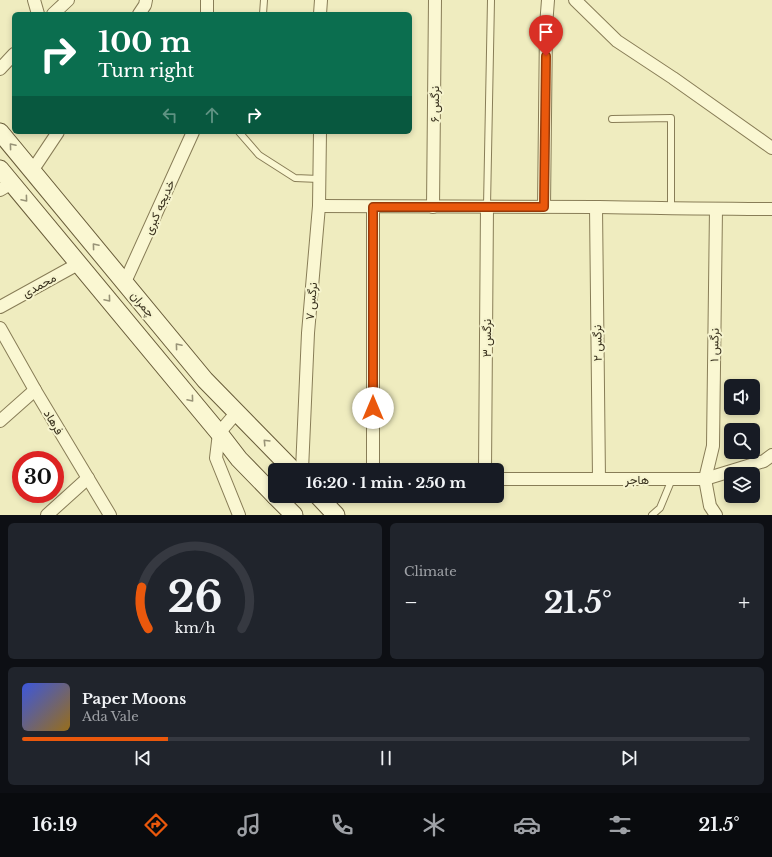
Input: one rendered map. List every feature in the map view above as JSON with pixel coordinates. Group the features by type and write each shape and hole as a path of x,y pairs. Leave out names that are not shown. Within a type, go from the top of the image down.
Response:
{"street":[{"path":"34,0 37,12"},
{"path":"55,12 68,0"},
{"path":"140,12 145,5 146,0"},
{"path":"207,0 207,12"},
{"path":"320,0 320,12"},
{"name":"نرگس ۶","path":"433,207 435,0"},
{"path":"544,207 546,26 548,0"},
{"path":"575,0 617,41 673,78 772,148"},
{"path":"0,70 12,56"},
{"name":"چمران","path":"0,132 205,380 286,463"},
{"path":"32,171 57,134"},
{"name":"خدیجه کبری","path":"125,282 192,134"},
{"name":"نرگس ۷","path":"302,463 308,333 319,206 320,134"},
{"name":"چمران","path":"0,169 6,186 78,264 239,459 268,489"},
{"path":"319,206 596,207 716,210 772,209"},
{"name":"نرگس ۳","path":"485,463 487,206"},
{"path":"373,207 373,463"},
{"name":"نرگس ۲","path":"596,207 599,479"},
{"name":"نرگس ۱","path":"705,479 713,446 716,210"},
{"name":"محمدی","path":"0,307 78,264"},
{"name":"فرهاد","path":"0,328 35,390 110,515"},
{"path":"0,421 35,390"},
{"path":"237,412 219,433 216,458 239,515"},
{"name":"هاجر","path":"504,479 705,479 764,460 772,455"},
{"path":"47,515 88,478"},
{"path":"705,479 710,506 716,515"},
{"name":"چمران","path":"282,503 294,515"},
{"path":"325,503 336,515"}],"lane":[{"path":"263,12 264,0"},
{"path":"487,206 491,0"},
{"path":"612,119 671,118 671,208"},
{"path":"241,134 258,155 295,178 319,179"},
{"path":"652,515 660,508 672,479"}],"route":[{"path":"373,408 373,207 544,207 546,56"}]}
